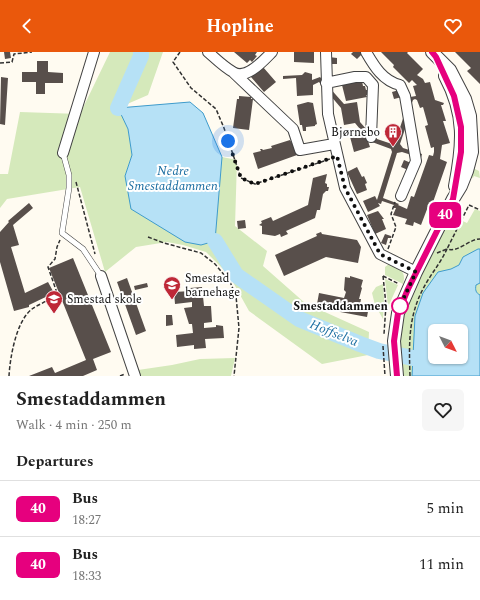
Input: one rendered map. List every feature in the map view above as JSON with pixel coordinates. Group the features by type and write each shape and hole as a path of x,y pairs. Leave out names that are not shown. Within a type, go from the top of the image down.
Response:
{"street":[{"path":"63,153 94,52"},
{"path":"208,52 293,129 300,150 334,144"},
{"path":"234,74 245,73 258,65 272,52"},
{"path":"326,52 328,114 345,188 380,254 385,257 397,259 416,272"},
{"path":"366,52 376,68 391,83"},
{"path":"397,376 395,362 389,347 395,330 398,313 416,272 461,186 470,163 472,143 471,120 468,107 458,83 450,70 434,54"},
{"path":"326,83 355,77 366,77 373,85 371,137"},
{"path":"373,85 391,83 400,85 405,96 416,161 401,196"},
{"path":"101,276 135,376"}],"lane":[{"path":"63,153 69,175 69,188 61,231 64,236 83,249 101,276"}],"path":[{"path":"0,63 12,62 14,54 32,52"},
{"path":"180,52 174,62 191,88 216,109 241,178 255,184 337,156"},
{"path":"76,180 101,276"},
{"path":"385,257 396,227 392,212 397,197 401,196"},
{"path":"410,376 410,326 414,309 423,288 441,263 469,205 480,210"},
{"path":"9,376 10,360 15,339 23,318 31,309 56,294 48,267 55,259 57,247 64,236"},
{"path":"148,237 164,243 201,252 215,264 230,282 236,296 239,328 234,376"},
{"path":"436,253 447,249 451,251 460,248 475,239 480,239"},
{"path":"384,337 386,305 382,276 401,285"},
{"path":"383,342 389,347 383,358 385,376"}],"green space":[{"path":"110,52 163,52 148,95 118,108 128,129 132,155 125,176 214,241 222,157 237,160 235,226 267,251 263,266 305,303 369,332 368,355 322,364 249,311 225,271 206,252 167,242 136,247 105,272 80,187 7,199 0,208 0,174 8,174 20,112 80,114"},
{"path":"473,168 479,171 480,178 474,176 473,178 471,177 447,225 452,216 467,223 475,209 480,211 480,376 400,376 397,340 406,303 431,256 430,255"},
{"path":"389,264 399,269 403,273 403,284 385,275 385,267"},
{"path":"385,279 398,285 388,307"},
{"path":"383,284 383,319 375,305 372,293 376,287"},
{"path":"235,358 231,376 141,376 138,370 200,359"}],"water":[{"name":"Nedre Smestaddammen","path":"190,102 203,113 222,157 215,241 201,245 185,242 131,209 125,176 132,155 128,129 118,108"},
{"path":"480,249 480,283 476,285 476,288 480,295 480,376 412,376 415,316 423,293 438,272 451,269 459,265 463,257"}],"building":[{"path":"4,52 10,52 11,58 5,59"},
{"path":"234,52 257,52 255,55 257,56 252,62 250,60 247,63"},
{"path":"294,52 314,52 314,63 294,62"},
{"path":"353,52 361,52 362,54 357,59 351,54"},
{"path":"381,52 408,52 407,53 423,69 417,75 423,79 425,83 430,82 435,100 444,103 441,105 446,121 443,121 450,143 442,145 440,159 447,162 432,205 429,204 421,225 414,222 413,226 405,224 407,219 393,215 396,208 394,208 394,205 382,201 381,204 378,203 380,206 368,212 363,201 375,196 377,200 392,152 391,149 372,142 367,138 370,147 354,152 349,133 360,129 355,123 344,125 341,108 319,82 313,85 313,95 297,96 296,78 283,79 283,76 302,75 305,72 312,74 312,80 320,77 344,104 357,102 360,122 374,138 392,144 395,143 410,97 416,96 413,86 417,85 412,80 409,83 393,67 394,65","holes":["413,100 417,100 420,108 423,107 428,125 425,126 431,148 434,147 434,152 433,156 429,155 414,197 411,196 407,209 398,205 399,204 383,198 397,153 402,152 421,158 422,154 403,148 400,144"]},
{"path":"455,52 480,52 480,84 467,71 471,68"},
{"path":"329,57 337,58 337,64 329,64"},
{"path":"37,61 48,61 48,72 63,73 63,83 45,83 45,94 36,94 36,82 22,82 22,72 37,72"},
{"path":"263,67 276,82 264,92 251,77"},
{"path":"1,77 8,78 5,125 0,124"},
{"path":"362,81 363,86 365,86 367,90 367,97 346,101 342,85"},
{"path":"399,90 402,97 394,99 392,92"},
{"path":"239,96 251,97 251,99 253,99 249,130 233,128 237,99 239,99"},
{"path":"308,102 313,103 317,124 315,126 306,127 306,131 303,131 302,125 300,125 297,105"},
{"path":"290,140 298,153 296,154 297,155 258,169 253,153 261,151 260,149 263,150 272,148 271,146"},
{"path":"404,160 411,163 408,170 401,167"},
{"path":"357,167 362,177 364,176 367,183 365,184 367,190 357,194 347,172"},
{"path":"327,174 325,183 327,184 327,187 329,187 328,191 323,194 320,210 317,210 315,218 286,231 288,234 281,237 280,234 275,236 262,234 262,226 259,225 262,223 261,221 271,217 273,221 308,205 313,178"},
{"path":"29,203 33,208 13,225 19,245 11,247 25,293 48,282 54,293 29,305 29,307 14,311 0,262 0,232 9,222 8,221"},
{"path":"378,211 384,219 382,219 386,229 375,234 367,215"},
{"path":"245,220 246,228 238,229 237,221"},
{"path":"321,232 322,234 357,240 361,247 358,263 326,257 284,276 275,255 317,236 316,234"},
{"path":"385,234 391,236 391,238 388,238 386,245 381,243"},
{"path":"73,258 111,352 93,359 97,370 83,376 29,376 52,367 55,373 86,360 49,268"},
{"path":"350,276 363,280 359,299 361,299 360,305 369,306 367,317 335,311 336,308 317,304 319,293 344,298 346,292 344,290 345,277 350,278"},
{"path":"127,278 146,331 136,335 117,282"},
{"path":"147,283 148,287 135,290 134,286"},
{"path":"202,287 204,306 211,306 212,322 204,323 204,328 216,327 216,325 223,326 224,338 205,339 206,348 194,349 194,345 177,347 176,335 193,333 192,324 189,324 184,308 192,307 192,302 175,304 174,292 191,291 190,288"},
{"path":"166,315 172,315 173,325 166,326"}],"waterway":[{"name":"Hoffselva","path":"118,108 141,56 141,52"},
{"name":"Hoffselva","path":"215,241 236,275 299,319 379,351 413,358"}],"bus line":[{"name":"40","path":"397,376 394,341 398,313 408,289 453,199 462,143 460,118 454,96 436,57 432,52"}],"place":[{"name":"Bjørnebo","path":"393,147"},
{"name":"Smestad barnehage","path":"172,300"},
{"name":"Smestaddammen","path":"400,306"},
{"name":"Smestad skole","path":"54,314"}],"route":[{"path":"228,141 241,178 255,184 337,156 345,188 380,254 389,260 416,272 400,306"}]}
